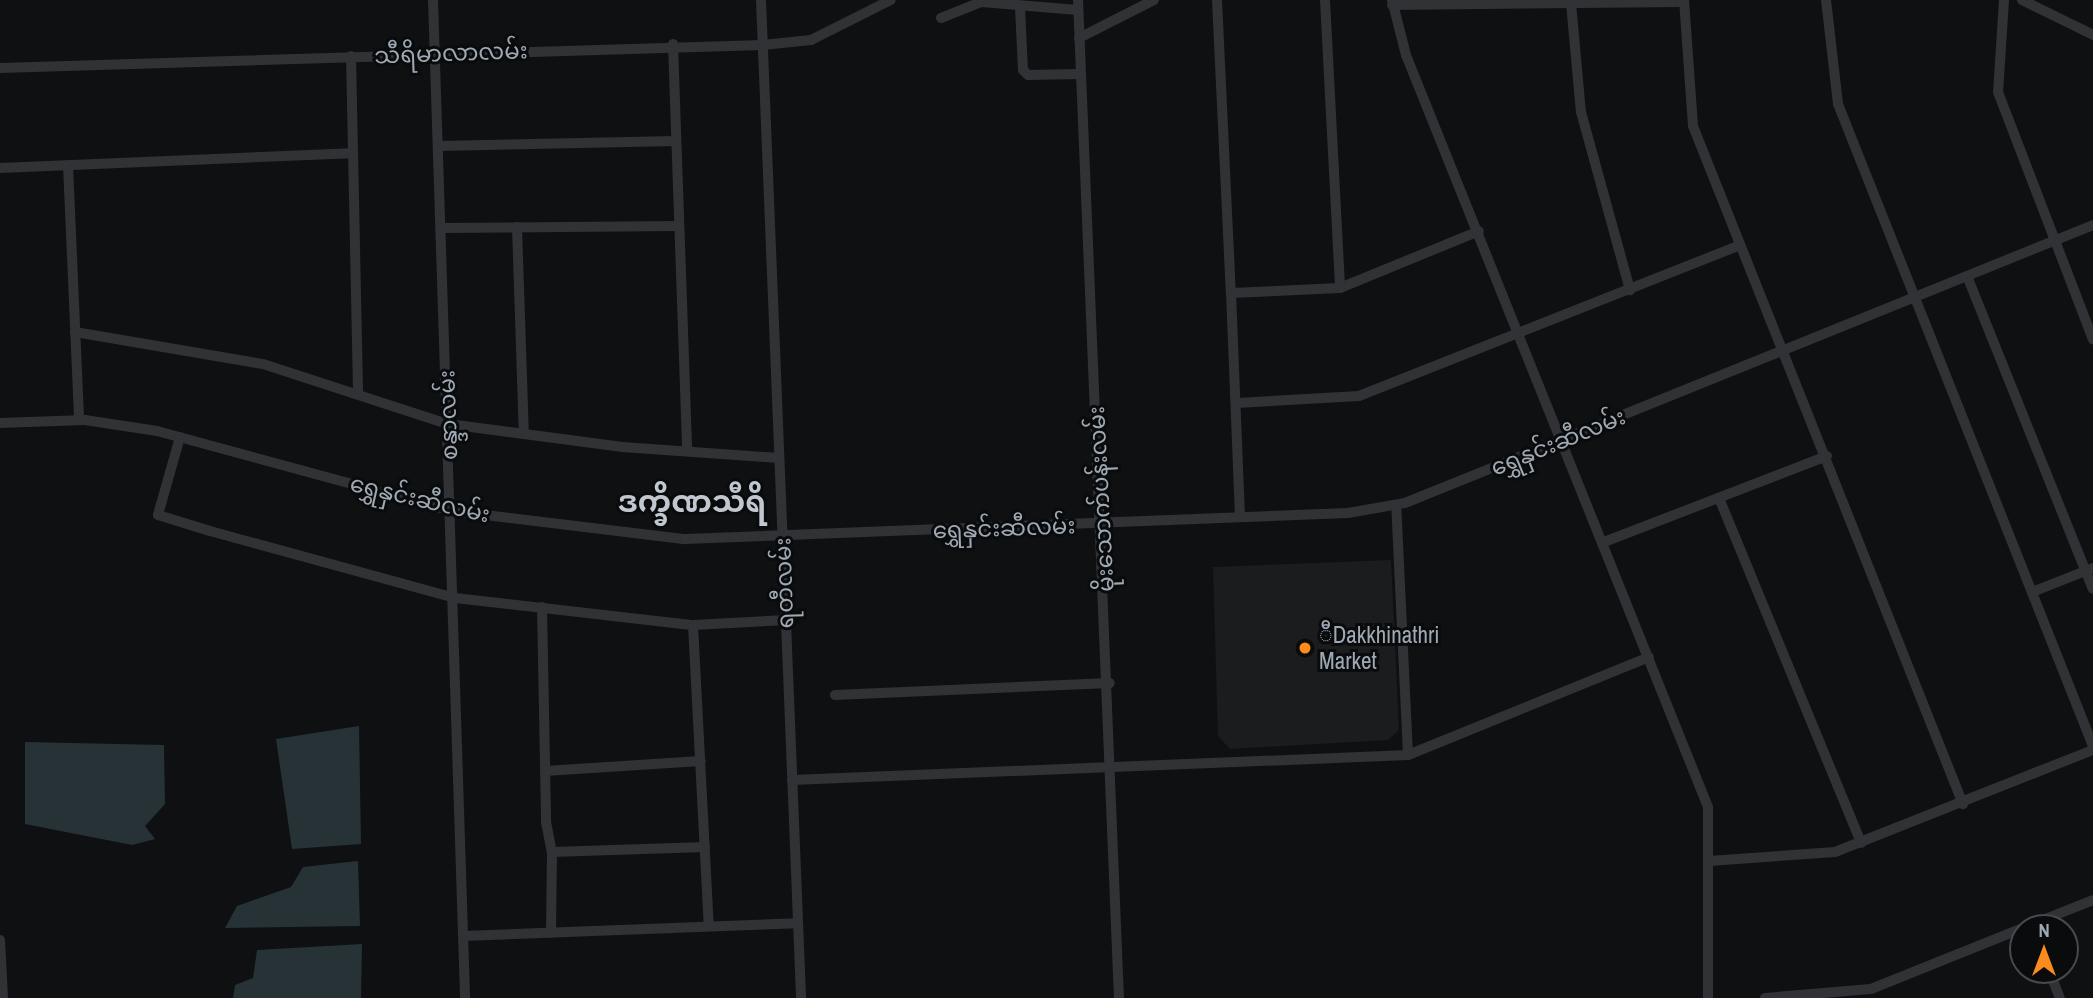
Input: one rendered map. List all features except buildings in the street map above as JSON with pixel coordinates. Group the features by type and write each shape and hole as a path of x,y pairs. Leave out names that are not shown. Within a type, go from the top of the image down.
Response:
{"street":[{"name":"စန္ဒာလမ်း","path":"433,0 455,598 465,998"},
{"name":"ရတီလမ်း","path":"761,0 801,998"},
{"name":"သီရိမာလာလမ်း","path":"0,68 673,44 763,45 811,40 891,0"},
{"path":"1079,38 1154,0"},
{"path":"1217,0 1237,402 1240,517"},
{"path":"1325,0 1340,288"},
{"path":"1709,861 1835,852 1963,804 2093,748 1911,299 1838,104 1826,0"},
{"path":"2004,0 1998,92 2092,332"},
{"path":"2022,0 2093,35"},
{"path":"1708,998 1708,807 1479,231 1392,2 1684,1 1693,126 1740,246 1785,348 1963,804"},
{"path":"941,18 961,3 1003,2 1020,7 1078,5"},
{"path":"1571,3 1581,112 1630,290"},
{"name":"မိုးသောက်ပန်းလမ်း","path":"1078,5 1110,683 1119,998"},
{"path":"1020,7 1023,70 1028,75 1080,74"},
{"path":"673,44 687,452"},
{"path":"351,56 358,394"},
{"path":"438,146 676,141"},
{"path":"0,168 351,153"},
{"path":"68,165 79,420"},
{"name":"ရွှေနှင်းဆီလမ်း","path":"0,423 79,420 180,437 452,511 685,539 1102,524 1396,505 1563,441 1785,348 2093,225"},
{"path":"441,228 679,226"},
{"path":"517,227 524,434"},
{"path":"1231,293 1340,288 1479,231"},
{"path":"1237,402 1359,396 1740,246"},
{"path":"1967,276 2089,569 2093,589"},
{"path":"75,332 158,342 264,364 448,424 687,452 779,458"},
{"path":"180,437 158,515 455,598 694,625 786,620"},
{"path":"1604,542 1827,456"},
{"path":"1719,498 1861,843"},
{"path":"1396,505 1408,755"},
{"path":"2032,592 2089,569"},
{"path":"542,607 545,771 552,852 551,933"},
{"path":"694,625 709,926"},
{"path":"792,780 1408,755 1649,657"},
{"path":"835,695 1110,683"},
{"path":"545,771 701,761"},
{"path":"552,852 705,847"},
{"path":"2059,914 2093,900"},
{"path":"464,936 798,923"},
{"path":"1765,998 1871,989 2009,934"},
{"path":"0,940 3,998"}],"shaded area":[{"name":"ီDakkhinathri Market","path":"1391,560 1399,730 1388,740 1230,749 1218,736 1213,567"},
{"path":"359,726 361,844 292,849 276,739"},
{"path":"25,742 164,745 165,804 145,826 155,839 132,845 25,824"},
{"path":"358,861 360,926 225,928 237,906 291,887 303,867"},
{"path":"362,944 361,998 233,998 235,985 253,978 257,950"}],"place":[{"name":"ီDakkhinathri Market","path":"1305,648"}],"district":[{"name":"ဒက္ခိဏသီရိ","path":"692,501"}]}
